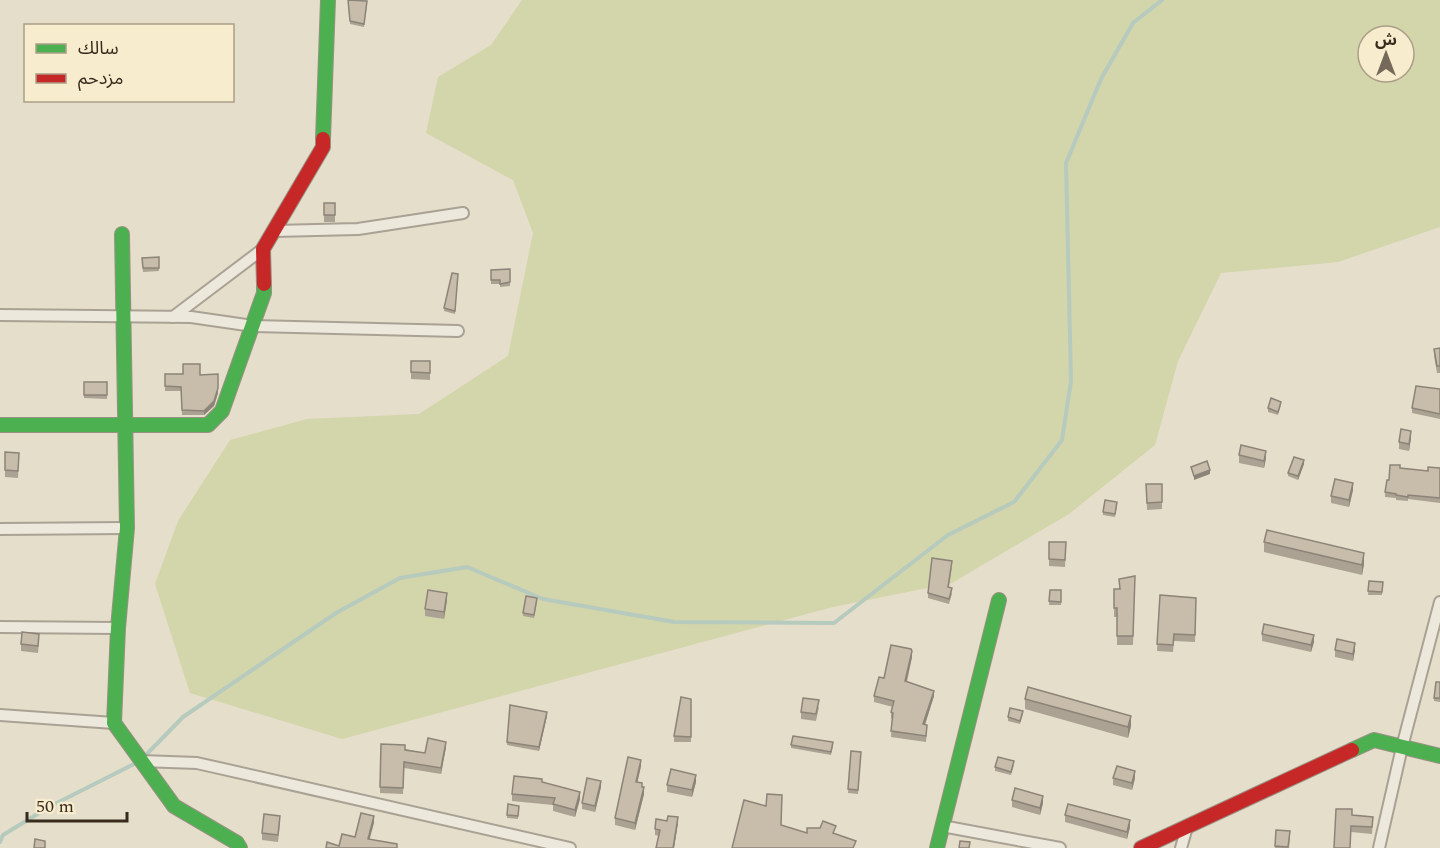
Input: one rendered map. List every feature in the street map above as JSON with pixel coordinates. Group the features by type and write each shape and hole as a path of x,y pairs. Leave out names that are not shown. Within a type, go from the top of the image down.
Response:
{"street":[{"path":"173,317 263,249 324,147 328,0"},
{"path":"274,231 358,229 463,213"},
{"path":"122,234 127,528 118,628 114,723 174,806 237,843 240,848"},
{"path":"0,425 208,425 222,411 264,293 263,249"},
{"path":"0,315 191,317 253,326 458,331"},
{"path":"0,529 127,528"},
{"path":"937,848 999,600"},
{"path":"1379,848 1402,747 1440,602"},
{"path":"0,627 118,628"},
{"path":"1429,646 1440,649"},
{"path":"0,715 114,723"},
{"path":"1141,848 1374,740 1440,756"},
{"path":"141,760 196,763 570,848"},
{"path":"942,826 1060,848"},
{"path":"1181,848 1187,827"}],"green space":[{"path":"522,0 1440,0 1440,227 1338,262 1221,273 1178,361 1155,445 1069,514 952,583 833,607 342,739 190,693 155,584 178,521 230,440 307,419 419,414 508,356 533,233 513,180 426,133 438,77 491,45"}],"building":[{"path":"348,0 367,1 364,24 350,21"},
{"path":"324,203 335,203 335,215 324,215"},
{"path":"159,257 159,268 143,268 142,258"},
{"path":"510,269 510,282 500,284 500,280 491,280 491,270"},
{"path":"452,273 458,274 455,311 444,308"},
{"path":"1440,348 1440,366 1437,366 1434,349"},
{"path":"411,361 430,361 430,373 411,372"},
{"path":"183,364 200,364 200,375 218,374 218,388 214,401 204,411 182,410 181,387 165,386 165,374 183,374"},
{"path":"84,382 107,382 107,395 84,395"},
{"path":"1416,386 1440,389 1440,414 1412,408"},
{"path":"1271,398 1281,402 1278,412 1268,408"},
{"path":"1401,429 1411,431 1409,444 1399,442"},
{"path":"1241,445 1266,451 1264,461 1239,455"},
{"path":"5,452 19,453 18,471 5,470"},
{"path":"1294,457 1304,460 1298,476 1288,473"},
{"path":"1207,461 1210,470 1194,476 1191,467"},
{"path":"1390,465 1428,471 1428,467 1440,468 1440,498 1408,495 1408,497 1385,492"},
{"path":"1335,479 1353,483 1349,500 1331,496"},
{"path":"1146,484 1162,484 1162,502 1147,503"},
{"path":"1105,500 1117,502 1115,514 1103,512"},
{"path":"1267,530 1364,553 1362,565 1264,542"},
{"path":"1049,542 1066,542 1065,560 1049,559"},
{"path":"932,558 952,561 948,587 952,588 949,599 928,593"},
{"path":"1135,576 1133,636 1117,636 1114,589 1120,589 1119,579"},
{"path":"1369,581 1383,582 1382,592 1368,591"},
{"path":"428,590 447,593 444,612 425,609"},
{"path":"1050,590 1061,590 1061,602 1049,601"},
{"path":"1160,595 1196,598 1195,635 1174,634 1173,645 1157,644"},
{"path":"526,596 537,598 534,615 523,613"},
{"path":"1264,624 1314,635 1311,645 1262,634"},
{"path":"22,632 39,634 38,646 21,644"},
{"path":"1337,639 1355,643 1353,654 1335,650"},
{"path":"891,645 912,651 905,681 934,691 923,724 927,725 926,736 891,731 893,713 891,712 894,701 874,696 879,677 884,678"},
{"path":"1436,682 1440,682 1440,698 1434,698"},
{"path":"1028,687 1131,716 1128,727 1025,699"},
{"path":"681,697 691,699 691,737 674,736"},
{"path":"803,698 819,700 816,714 801,712"},
{"path":"510,705 547,712 539,747 507,742"},
{"path":"1010,708 1023,711 1020,721 1008,717"},
{"path":"793,736 833,742 831,752 791,745"},
{"path":"428,738 446,742 441,768 404,762 403,788 380,787 381,744 405,745 405,750 425,753"},
{"path":"851,751 861,752 858,790 848,789"},
{"path":"628,757 641,760 636,782 642,783 644,787 635,823 615,818"},
{"path":"998,757 1014,761 1011,772 995,767"},
{"path":"1117,766 1135,771 1132,783 1113,778"},
{"path":"671,769 696,775 692,790 667,785"},
{"path":"514,776 542,779 542,782 580,792 575,810 553,804 555,798 512,794"},
{"path":"587,778 601,781 595,806 582,803"},
{"path":"1015,788 1043,796 1040,808 1012,800"},
{"path":"767,794 782,795 781,825 807,833 807,828 820,828 823,821 836,826 833,833 856,841 853,848 732,848 744,800 766,806"},
{"path":"508,804 519,806 518,816 507,815"},
{"path":"1068,804 1130,820 1127,832 1065,815"},
{"path":"1336,809 1352,809 1352,815 1373,817 1372,827 1351,826 1350,848 1334,848"},
{"path":"361,813 374,816 368,839 397,844 397,848 326,848 327,842 339,846 342,834 355,837"},
{"path":"264,814 280,816 278,835 262,833"},
{"path":"668,816 678,817 673,848 656,848 660,830 655,829 656,819 667,821"},
{"path":"1276,830 1290,831 1288,847 1275,846"},
{"path":"35,839 45,841 45,848 34,848"},
{"path":"960,841 970,842 969,848 959,848"}],"waterway":[{"path":"144,757 183,717 336,613 400,578 467,567 543,599 674,622 834,623 948,535 1014,502 1062,440 1071,381 1066,163 1101,79 1133,23 1162,0"},
{"path":"0,842 3,835 49,807 138,762"}],"traffic: fast":[{"path":"323,139 328,0"},
{"path":"122,234 127,528 118,628 114,723 174,806 237,843 240,848"},
{"path":"0,425 208,425 222,411 264,293 264,284"},
{"path":"937,848 999,600"},
{"path":"1352,750 1374,740 1440,756"}],"traffic: jam":[{"path":"264,284 263,249 323,147 323,139"},
{"path":"1141,848 1352,750"}]}
